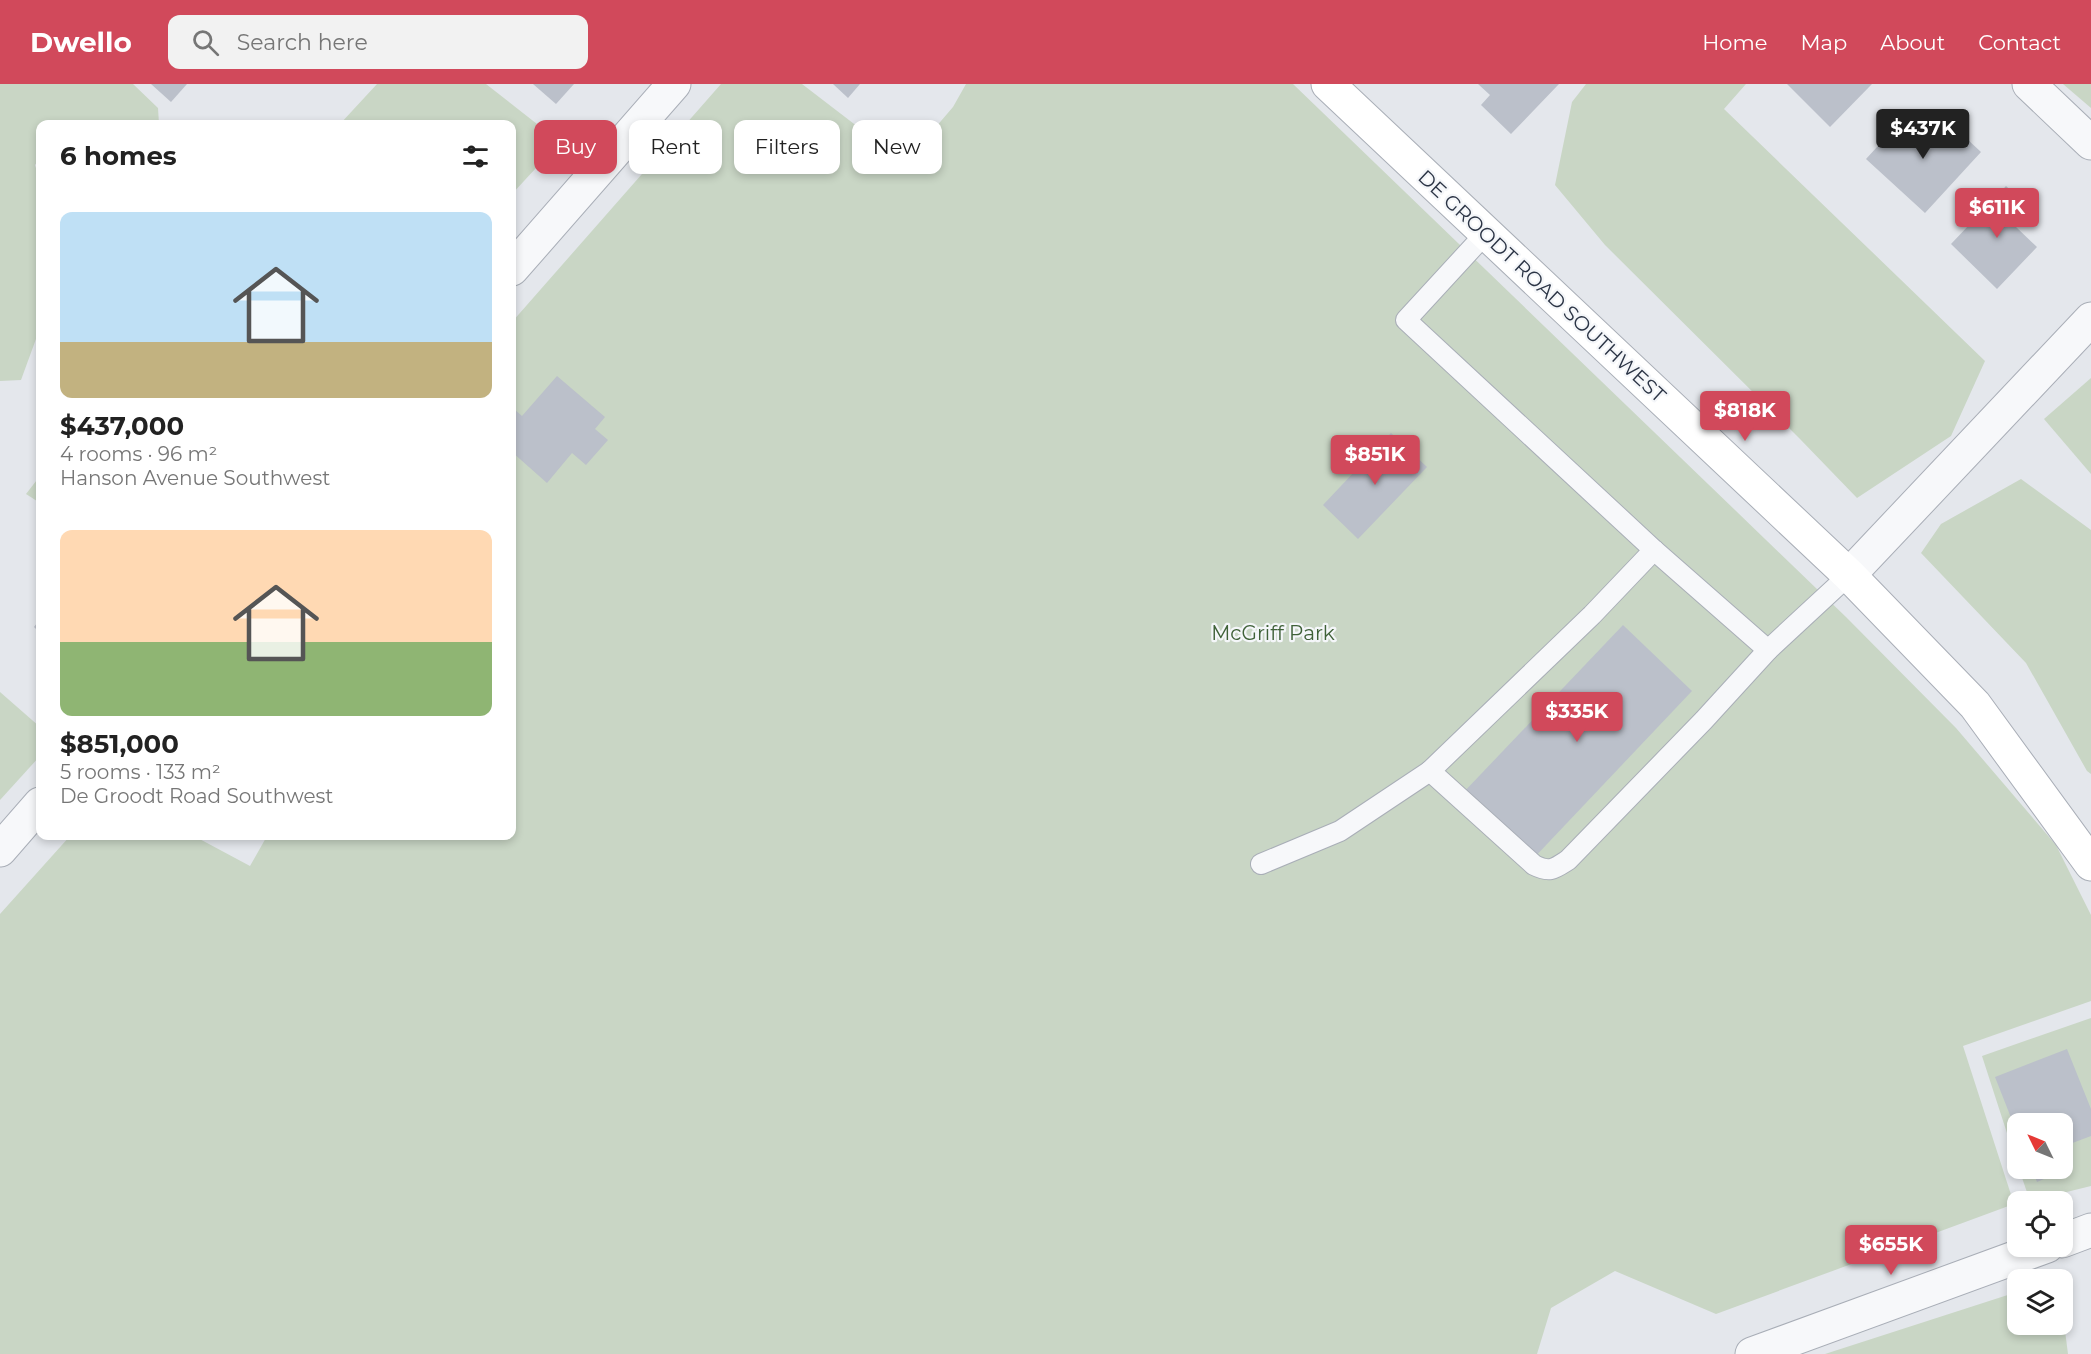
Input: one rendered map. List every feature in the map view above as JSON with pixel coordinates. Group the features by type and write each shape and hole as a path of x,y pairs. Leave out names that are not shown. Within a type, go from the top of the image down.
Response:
{"street":[{"path":"516,264 674,84"},
{"name":"DE GROODT ROAD SOUTHWEST","path":"1328,84 1849,575 1975,705 2091,864"},
{"path":"2029,84 2091,143"},
{"path":"1849,575 2091,319"},
{"path":"0,850 36,809"},
{"path":"2073,1237 2091,1230"},
{"path":"1752,1354 2017,1257"}],"lane":[{"path":"1486,232 1406,320 1654,550 1768,650"},
{"path":"1261,864 1340,831 1430,771 1592,615 1654,550"},
{"path":"1430,771 1534,865 1545,870 1556,868 1568,860 1768,650 1849,575"}],"green space":[{"path":"0,84 133,84 158,108 159,120 36,120 36,339 21,380 0,381"},
{"path":"377,84 486,84 534,122 534,170 516,190 516,120 344,120"},
{"name":"McGriff Park","path":"721,84 802,84 852,122 852,174 942,174 942,120 953,107 966,84 1293,84 1846,617 1956,728 2056,845 2091,915 2091,1001 1963,1046 2010,1191 2007,1191 2007,1207 1716,1314 1615,1271 1551,1308 1537,1354 0,1354 0,914 66,840 201,840 250,866 265,840 516,840 516,317 642,174 722,174 722,120 689,120"},
{"path":"1586,84 1746,84 1724,109 1985,361 1951,436 1857,498 1605,245 1555,185 1572,102"},
{"path":"2063,84 2091,84 2091,108"},
{"path":"2091,378 2091,474 2044,419"},
{"path":"2021,479 2091,530 2091,774 2087,771 2026,663 1921,553 1941,524"},
{"path":"36,481 36,500 26,494"},
{"path":"0,692 36,724 36,760 0,800"},
{"path":"2091,1018 2091,1186 2071,1191 2027,1191 2022,1179 2073,1179 2073,1113 2007,1113 2007,1133 1982,1056"},
{"path":"2007,1295 2007,1335 2066,1335 2068,1354 1825,1354"}],"building":[{"path":"151,84 187,84 171,102"},
{"path":"533,84 574,84 556,104"},
{"path":"833,84 860,84 848,98"},
{"path":"1478,84 1559,84 1511,134 1481,105 1490,95"},
{"path":"1787,84 1872,84 1830,127"},
{"path":"1910,111 1941,139 1953,126 1981,152 1925,213 1866,159"},
{"path":"2006,186 2032,211 2016,227 2037,247 1997,289 1951,244"},
{"path":"557,376 605,417 595,429 608,440 586,465 572,453 547,483 516,456 516,411 522,416"},
{"path":"1391,433 1427,467 1358,539 1323,505"},
{"path":"1623,625 1692,691 1531,861 1461,795"},
{"path":"2067,1049 2091,1109 2091,1136 2073,1143 2073,1113 2009,1113 1995,1077"}]}
